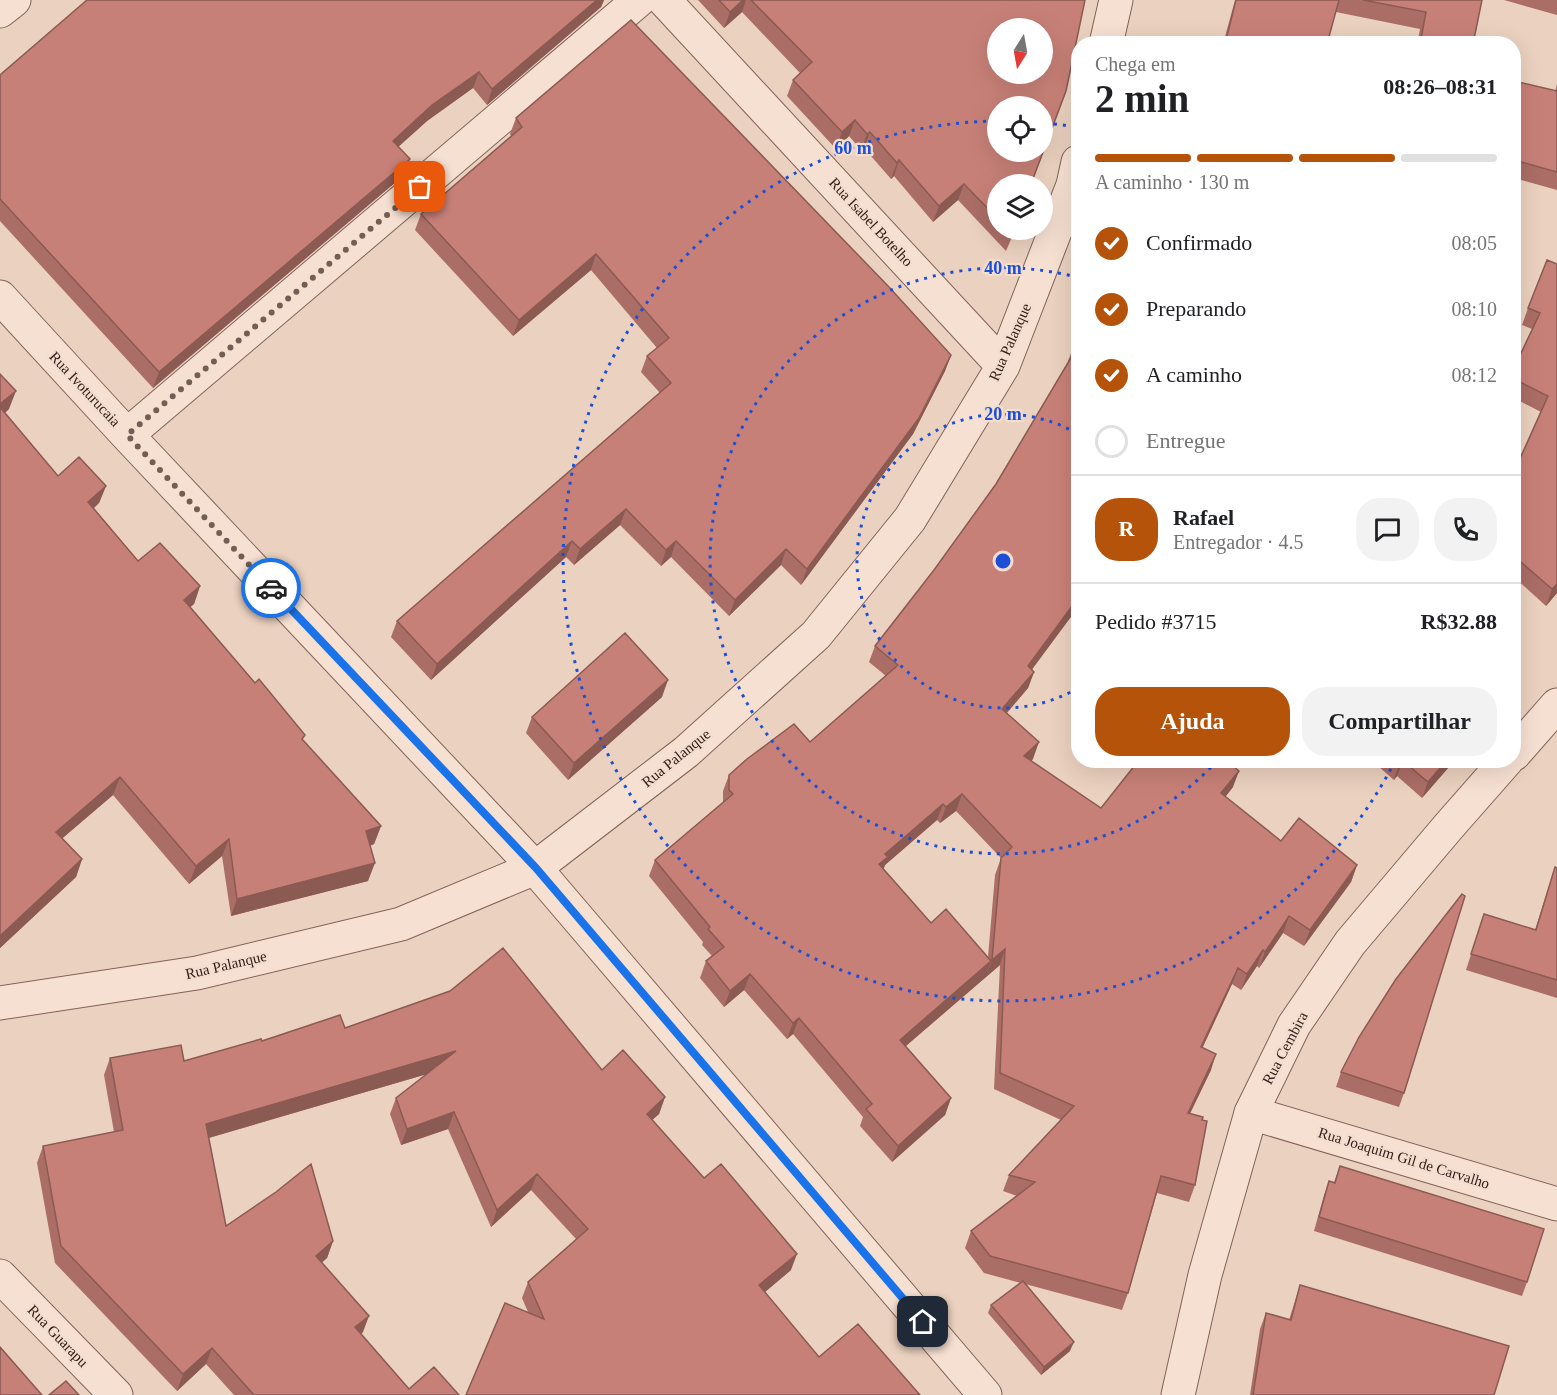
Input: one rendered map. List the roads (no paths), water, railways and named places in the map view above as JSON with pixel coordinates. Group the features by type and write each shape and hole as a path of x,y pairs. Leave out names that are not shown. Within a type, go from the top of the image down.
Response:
{"street":[{"path":"0,11 14,0"},
{"path":"127,435 639,0"},
{"name":"Rua Isabel Botelho","path":"664,0 1003,366"},
{"path":"1108,36 1116,0"},
{"name":"Rua Palanque","path":"0,1003 197,973 401,924 536,868 686,752 816,635 910,519 1003,366 1071,191"},
{"name":"Rua Ivoturucaia","path":"0,297 127,435 536,868 985,1395"},
{"path":"1521,746 1557,705"},
{"name":"Rua Cembira","path":"1178,1395 1205,1275 1251,1113 1294,1025 1350,944 1500,768"},
{"name":"Rua Joaquim Gil de Carvalho","path":"1251,1113 1557,1204"},
{"name":"Rua Guarapu","path":"0,1276 116,1395"}]}
